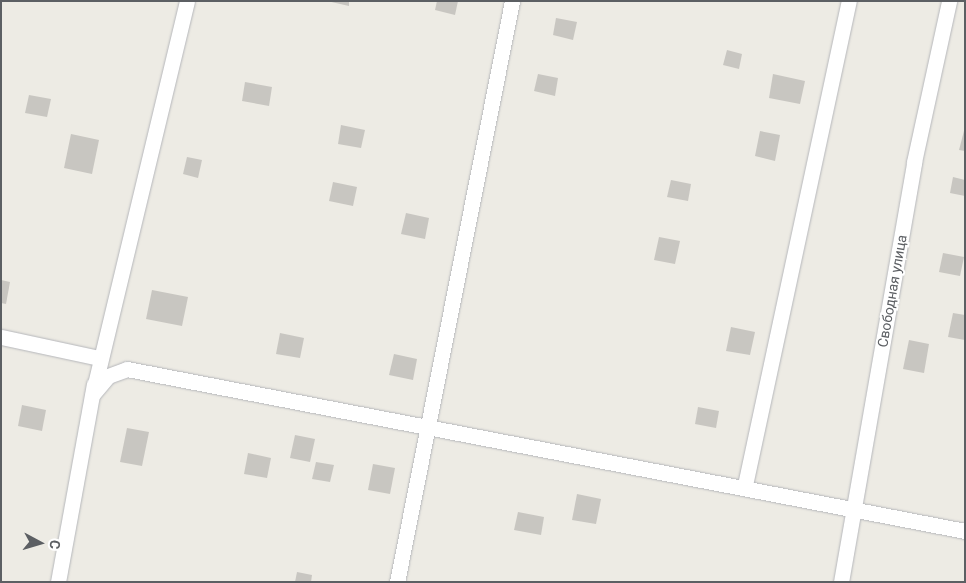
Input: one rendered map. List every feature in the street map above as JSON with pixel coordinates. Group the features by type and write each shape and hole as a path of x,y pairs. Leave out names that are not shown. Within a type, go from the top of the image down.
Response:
{"street":[{"path":"58,582 99,358 188,1"},
{"path":"397,582 512,1"},
{"path":"745,485 849,1"},
{"name":"Свободная улица","path":"841,582 914,162 949,1"},
{"path":"1,337 99,358"},
{"path":"93,394 108,376 127,369 745,485 965,531"}],"building":[{"path":"327,1 349,1 349,6"},
{"path":"437,1 458,1 455,15 435,10"},
{"path":"556,18 577,22 573,40 553,35"},
{"path":"727,50 742,54 739,69 723,65"},
{"path":"538,74 558,78 555,96 534,91"},
{"path":"773,74 805,81 800,104 769,98"},
{"path":"245,82 272,87 269,106 242,101"},
{"path":"29,95 51,99 47,117 25,113"},
{"path":"341,125 365,130 361,148 338,144"},
{"path":"965,127 965,151 959,150"},
{"path":"760,131 780,135 775,161 755,156"},
{"path":"71,134 99,140 92,174 64,168"},
{"path":"187,157 202,160 198,178 183,174"},
{"path":"953,177 965,180 965,196 950,193"},
{"path":"671,180 691,184 688,201 667,197"},
{"path":"333,182 357,187 353,206 329,201"},
{"path":"406,213 429,218 425,239 401,234"},
{"path":"659,237 680,241 675,264 654,260"},
{"path":"943,253 964,257 960,276 939,272"},
{"path":"1,280 10,282 6,304 1,303"},
{"path":"152,290 188,297 182,326 146,319"},
{"path":"953,313 965,315 965,340 948,337"},
{"path":"731,327 755,332 750,355 726,351"},
{"path":"280,333 304,338 300,358 276,354"},
{"path":"909,340 929,344 924,373 903,369"},
{"path":"394,354 417,359 413,380 389,375"},
{"path":"22,405 46,410 42,431 18,426"},
{"path":"698,407 719,411 716,428 695,424"},
{"path":"127,428 149,432 142,466 120,462"},
{"path":"295,435 315,439 310,462 290,458"},
{"path":"248,453 271,458 267,478 244,474"},
{"path":"316,462 334,465 330,482 312,479"},
{"path":"373,464 395,468 390,494 368,490"},
{"path":"577,494 601,499 596,524 572,520"},
{"path":"518,512 544,517 541,535 514,530"},
{"path":"297,572 312,575 311,582 295,582"}]}
